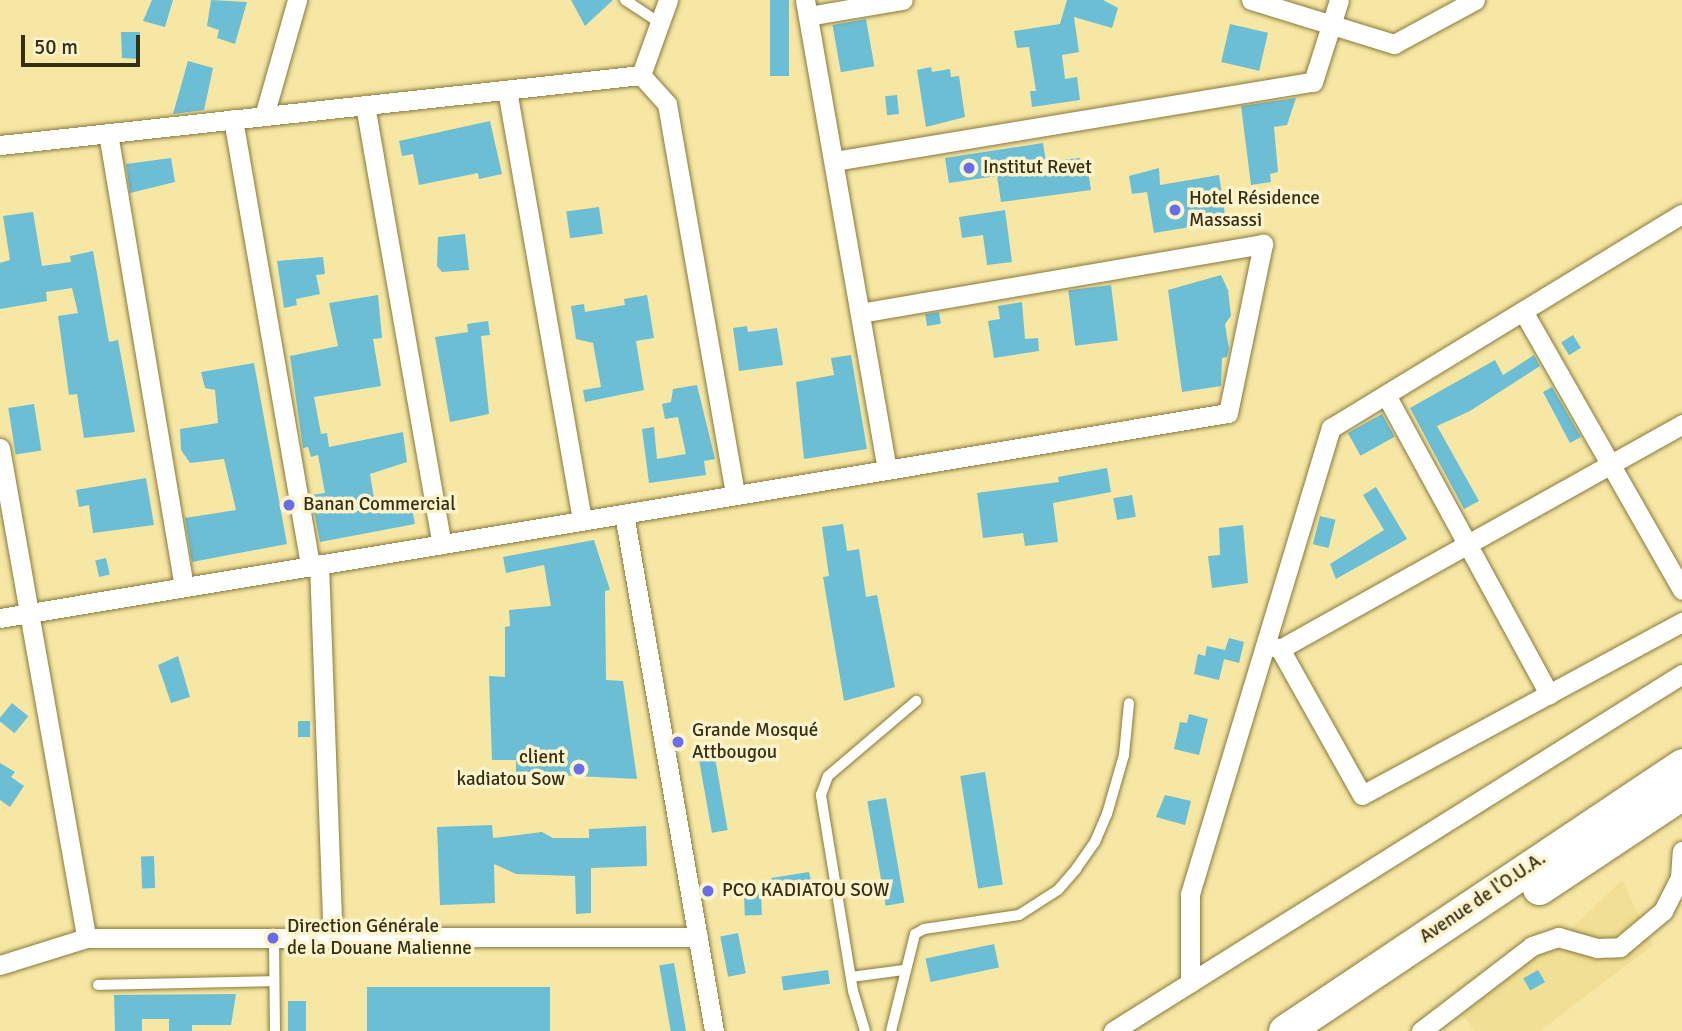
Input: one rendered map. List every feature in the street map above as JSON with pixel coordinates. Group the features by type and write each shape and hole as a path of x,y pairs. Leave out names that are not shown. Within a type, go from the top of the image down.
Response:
{"highway":[{"name":"Avenue de l'O.U.A.","path":"1285,1031 1682,765"},
{"name":"Avenue de l'O.U.A.","path":"1325,1031 1682,793"}],"street":[{"path":"264,116 297,0"},
{"path":"641,75 668,0"},
{"path":"887,470 807,8 903,0"},
{"path":"1251,0 1394,44 1475,0"},
{"path":"834,161 1313,82 1339,0"},
{"path":"0,145 641,75"},
{"path":"641,75 667,104 735,495"},
{"path":"507,90 582,521"},
{"path":"365,105 442,544"},
{"path":"233,119 314,565 333,937"},
{"path":"108,133 184,587"},
{"path":"1190,983 1190,894 1273,646 1331,428 1682,214"},
{"path":"0,618 1228,413 1263,244 860,313"},
{"path":"1523,311 1682,590"},
{"path":"1386,395 1549,694"},
{"path":"1273,646 1467,544 1682,424"},
{"path":"0,448 31,612 86,938"},
{"path":"624,514 714,1031"},
{"path":"1273,646 1362,795 1682,622"},
{"path":"1114,1031 1682,674"},
{"path":"1420,1031 1532,946 1559,937 1597,947 1620,947 1663,911 1681,880 1682,851"},
{"path":"0,965 86,938 698,937"}],"lane":[{"path":"625,0 660,23"},
{"path":"865,1031 851,977 821,795 828,776 916,701"},
{"path":"891,1031 909,945 924,929 1019,915 1059,890 1095,842 1107,814 1124,755 1129,703"},
{"path":"274,938 275,1031"},
{"path":"851,977 904,970"},
{"path":"98,985 274,981"}],"shaded area":[{"path":"1622,880 1653,945 1540,1031 1475,1031 1451,1000 1557,942"}],"building":[{"path":"152,0 173,0 165,27 143,21"},
{"path":"211,0 247,2 235,44 217,38 219,30 207,26"},
{"path":"571,0 613,0 585,26"},
{"path":"770,0 789,0 789,76 770,76"},
{"path":"1067,0 1103,0 1118,8 1112,28 1074,17 1079,52 1062,55 1065,79 1077,77 1080,100 1032,107 1030,91 1036,91 1029,47 1017,48 1014,31 1060,24"},
{"path":"866,19 874,66 841,72 833,25"},
{"path":"1230,24 1268,33 1259,71 1221,62"},
{"path":"121,32 140,32 139,59 122,58"},
{"path":"188,61 213,68 204,110 173,114"},
{"path":"931,67 932,72 950,69 951,77 959,76 965,117 926,127 917,70"},
{"path":"897,95 899,114 887,115 885,96"},
{"path":"1296,98 1287,125 1274,127 1278,172 1270,174 1271,182 1251,185 1241,106"},
{"path":"490,121 502,174 479,179 478,173 419,185 413,154 402,156 399,141"},
{"path":"1043,143 1046,162 1080,158 1082,171 1088,170 1091,190 1001,202 997,176 949,183 945,158"},
{"path":"171,158 175,182 130,193 126,164"},
{"path":"1159,168 1160,185 1219,175 1226,221 1154,233 1147,192 1132,194 1129,176"},
{"path":"599,207 603,234 570,238 566,212"},
{"path":"1005,210 1012,262 987,265 983,235 962,238 959,217"},
{"path":"33,212 42,266 71,262 70,256 93,251 109,342 118,340 135,432 84,438 77,394 69,395 58,316 78,313 72,288 46,292 47,301 0,309 0,263 10,260 3,216"},
{"path":"465,234 469,270 442,272 437,266 438,237"},
{"path":"323,257 325,274 316,275 320,294 296,299 297,305 284,308 277,261"},
{"path":"1221,275 1228,290 1231,316 1225,324 1229,349 1227,357 1222,358 1221,386 1182,392 1168,290"},
{"path":"1111,285 1118,341 1075,346 1068,290"},
{"path":"378,295 382,338 373,339 381,386 314,397 321,434 327,433 329,447 403,432 407,462 370,474 375,505 410,499 415,524 320,542 311,495 325,493 318,455 311,457 308,447 303,448 290,356 338,346 329,303"},
{"path":"647,295 654,338 636,341 644,390 585,402 583,390 601,387 593,343 576,339 571,306 584,304 585,312 625,305 624,299"},
{"path":"1022,302 1025,339 1038,338 1039,351 994,358 988,321 1000,319 998,306"},
{"path":"939,312 941,324 927,326 925,314"},
{"path":"488,321 490,335 481,336 489,414 450,422 435,337 468,332 467,324"},
{"path":"747,326 748,332 777,328 783,365 739,371 733,328"},
{"path":"1573,335 1581,348 1569,355 1561,342"},
{"path":"851,355 867,449 804,459 796,382 834,375 831,358"},
{"path":"1534,355 1540,366 1470,411 1437,426 1479,501 1464,509 1410,408 1495,360 1503,375"},
{"path":"254,363 287,544 192,562 185,518 236,510 224,459 190,463 181,450 180,429 218,423 215,390 205,388 201,372"},
{"path":"697,385 715,459 704,461 706,475 649,483 642,429 654,427 657,459 686,454 678,417 665,419 662,404 671,402 673,389"},
{"path":"1552,387 1581,437 1570,443 1543,392"},
{"path":"34,404 41,450 16,454 8,408"},
{"path":"1382,414 1395,437 1360,456 1348,433"},
{"path":"1107,468 1111,492 1053,503 1058,542 1025,546 1023,533 983,538 977,493 1059,482 1058,477"},
{"path":"146,478 154,525 93,533 89,505 79,507 76,490"},
{"path":"1376,487 1407,539 1336,579 1330,564 1384,530 1363,495"},
{"path":"1132,495 1136,517 1117,520 1113,498"},
{"path":"1320,516 1336,520 1329,548 1313,544"},
{"path":"843,524 847,551 859,549 866,597 877,595 895,687 844,701 823,577 829,576 822,527"},
{"path":"1243,525 1248,583 1212,588 1208,556 1220,555 1219,528"},
{"path":"594,540 610,590 605,591 606,680 623,681 637,779 516,773 516,760 492,760 489,676 505,677 505,627 510,626 509,610 551,606 544,565 506,573 503,557"},
{"path":"106,558 110,575 99,577 95,560"},
{"path":"1229,638 1244,642 1239,663 1224,659 1219,680 1194,674 1198,654 1205,656 1207,646 1225,650"},
{"path":"178,656 190,697 171,703 158,665"},
{"path":"12,703 28,716 14,733 0,722"},
{"path":"1189,714 1208,719 1199,755 1174,749 1180,722 1187,723"},
{"path":"298,721 310,721 310,737 298,737"},
{"path":"715,758 728,830 712,833 699,761"},
{"path":"0,763 15,772 11,777 24,786 10,807 0,800"},
{"path":"985,772 1003,885 978,889 960,776"},
{"path":"1165,795 1191,801 1185,825 1156,817"},
{"path":"886,798 904,902 886,906 867,801"},
{"path":"492,825 493,838 542,832 553,838 589,838 589,829 646,826 647,866 591,868 591,913 576,914 575,876 516,874 494,864 495,903 440,905 437,827"},
{"path":"141,856 154,856 155,888 142,888"},
{"path":"809,872 812,885 773,893 771,878"},
{"path":"761,892 762,915 745,916 744,893"},
{"path":"738,933 746,973 728,977 720,936"},
{"path":"994,944 999,967 931,982 926,959"},
{"path":"674,963 686,1031 671,1031 659,966"},
{"path":"828,970 830,984 783,990 781,977"},
{"path":"1538,970 1545,982 1530,991 1523,979"},
{"path":"367,987 550,987 550,1031 367,1031"},
{"path":"236,994 231,1025 192,1025 192,1031 169,1031 169,1019 142,1019 142,1031 115,1031 114,995"},
{"path":"288,1001 306,1001 306,1031 288,1031"}],"place":[{"name":"Institut Revet","path":"969,168"},
{"name":"Hotel Résidence Massassi","path":"1175,210"},
{"name":"Banan Commercial","path":"289,505"},
{"name":"Grande Mosqué Attbougou","path":"678,742"},
{"name":"client kadiatou Sow","path":"579,769"},
{"name":"PCO KADIATOU SOW","path":"708,891"},
{"name":"Direction Générale de la Douane Malienne","path":"273,938"}]}
